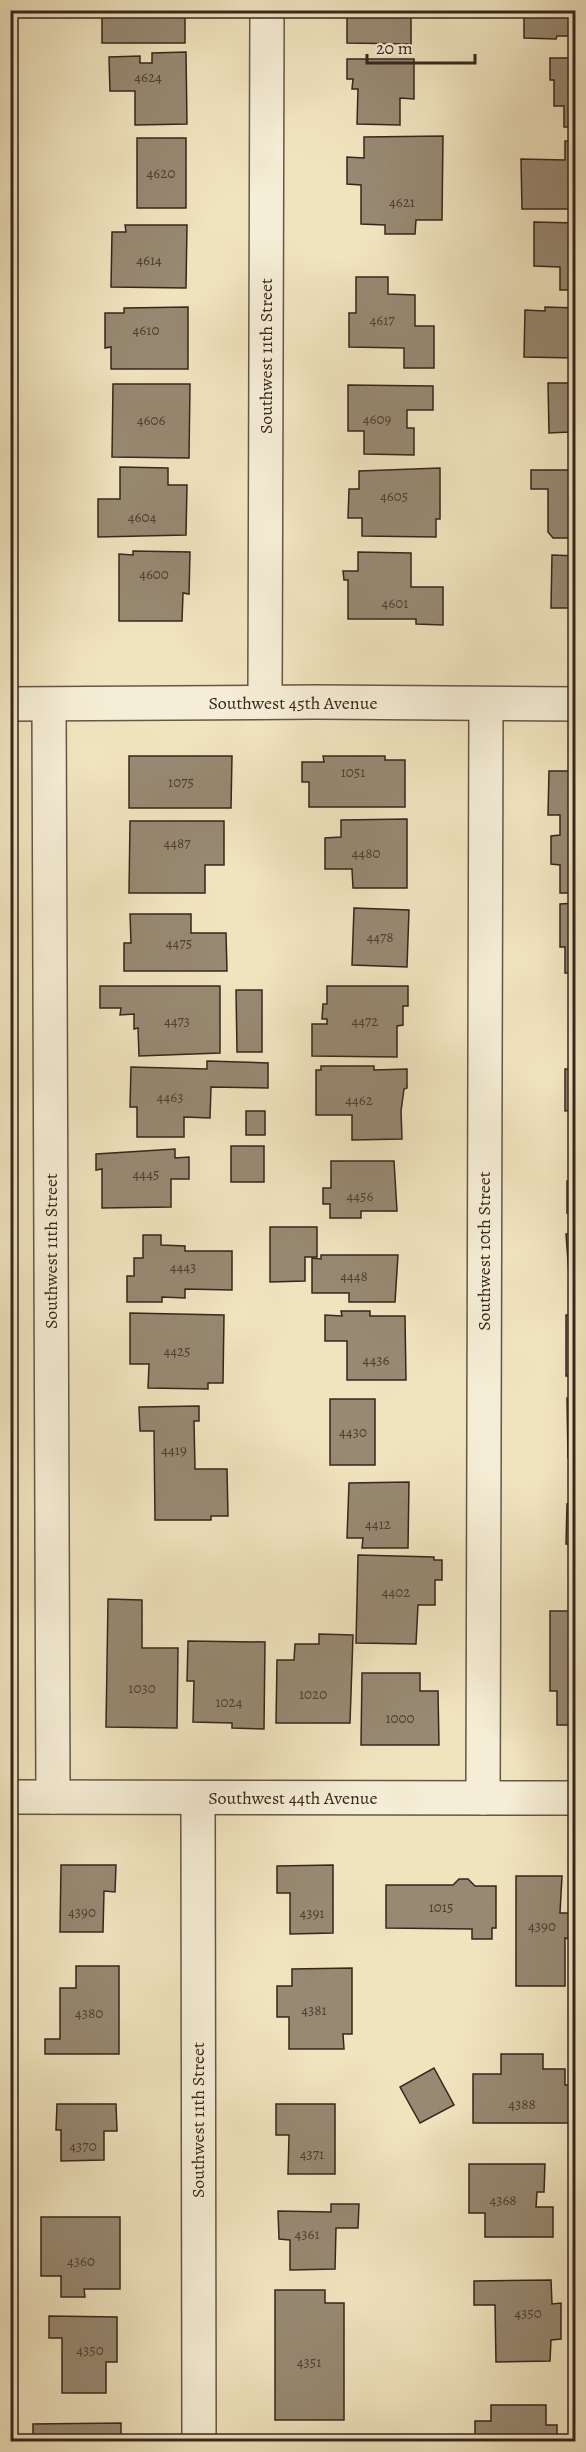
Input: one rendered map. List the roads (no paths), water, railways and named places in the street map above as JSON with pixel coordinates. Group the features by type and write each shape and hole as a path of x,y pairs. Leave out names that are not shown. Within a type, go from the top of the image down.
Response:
{"street":[{"name":"Southwest 11th Street","path":"265,702 267,10"},
{"name":"Southwest 45th Avenue","path":"10,704 265,702 576,704"},
{"name":"Southwest 10th Street","path":"483,1798 486,704"},
{"name":"Southwest 11th Street","path":"49,705 53,1797"},
{"name":"Southwest 44th Avenue","path":"10,1797 576,1798"},
{"name":"Southwest 11th Street","path":"198,1798 198,2442"}]}
